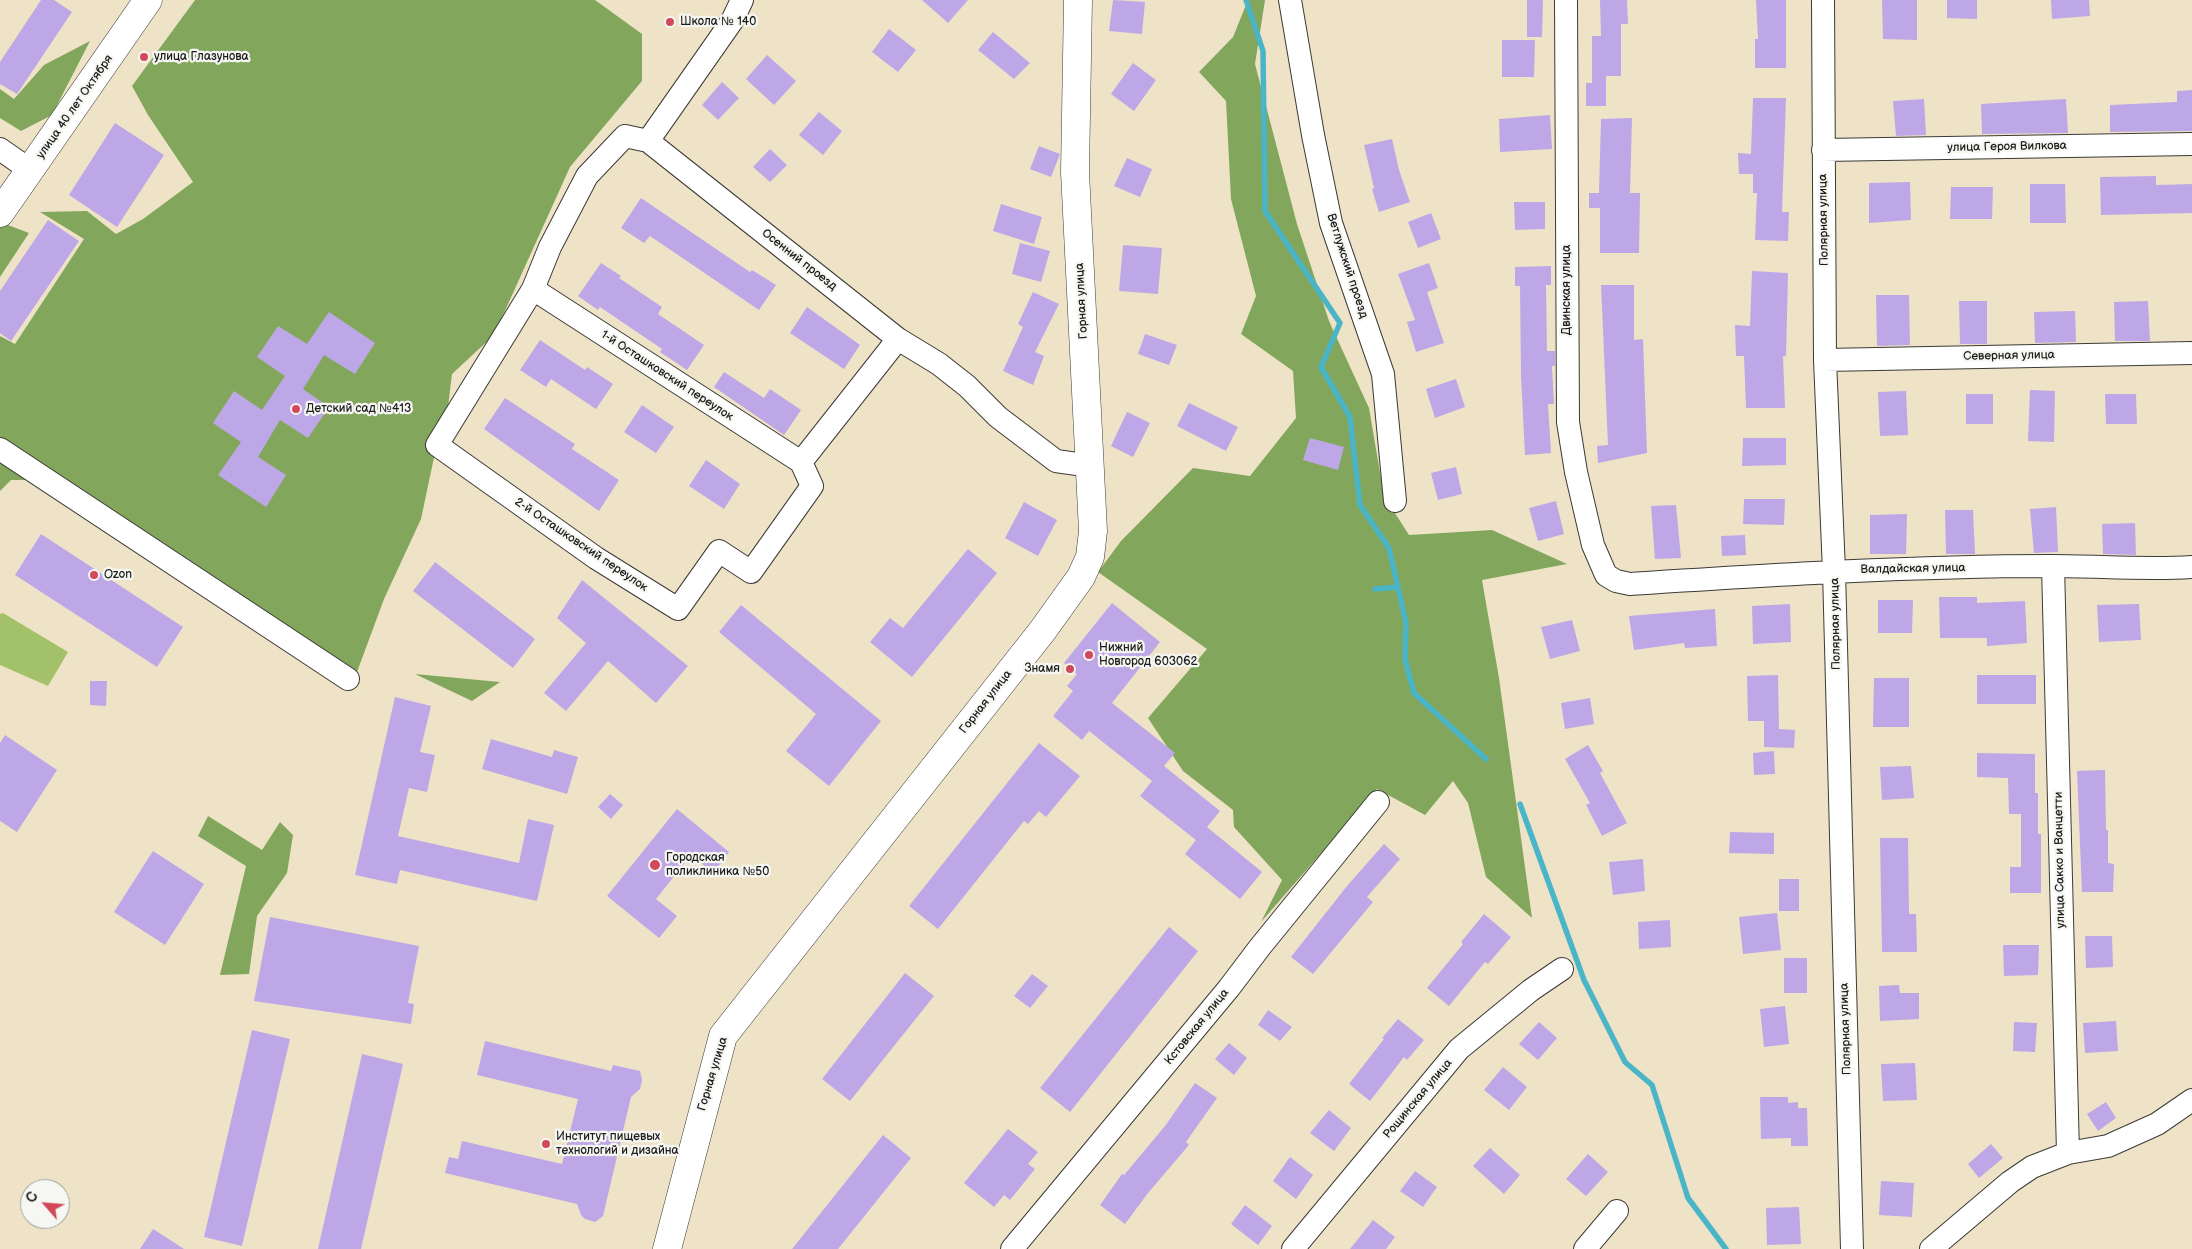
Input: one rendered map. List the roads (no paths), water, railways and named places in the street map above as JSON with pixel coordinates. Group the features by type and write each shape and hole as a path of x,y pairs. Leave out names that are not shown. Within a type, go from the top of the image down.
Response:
{"main road":[{"name":"улица 40 лет Октября","path":"0,213 148,0"},
{"name":"Горная улица","path":"667,1249 723,1036 1043,630 1081,578 1090,557 1093,532 1091,466 1076,172 1078,0"}],"street":[{"path":"533,289 550,246 587,176 624,136 648,141 732,21 742,0"},
{"name":"Ветлужский проезд","path":"1290,0 1313,135 1332,223 1382,374 1395,501"},
{"name":"Двинская улица","path":"1566,0 1568,422 1576,472 1593,545 1606,575"},
{"name":"Полярная улица","path":"1822,0 1825,360 1834,571 1852,1249"},
{"name":"Осенний проезд","path":"648,141 898,339 939,364 998,417 1056,461 1091,466"},
{"name":"улица Героя Вилкова","path":"1823,150 2192,144"},
{"path":"0,149 30,170"},
{"name":"2-й Осташковский переулок","path":"533,289 437,445 596,558 678,609 719,551 751,572 812,486 801,462"},
{"name":"1-й Осташковский переулок","path":"533,289 801,462"},
{"path":"801,462 898,339"},
{"name":"Северная улица","path":"1825,360 2192,353"},
{"path":"0,449 348,679"},
{"name":"Валдайская улица","path":"1606,575 1616,581 1630,584 1834,571 2053,566 2148,569 2192,567"},
{"name":"улица Сакко и Ванцетти","path":"2053,566 2068,1153"},
{"name":"Кстовская улица","path":"1016,1248 1229,988 1378,802"},
{"name":"Рощинская улица","path":"1293,1249 1459,1049 1530,990 1562,969"},
{"path":"1931,1249 2010,1182 2032,1167 2068,1153 2108,1146 2157,1124 2192,1100"},
{"path":"1585,1249 1617,1211"}],"waterway":[{"path":"1246,0 1263,51 1265,211 1340,323 1321,367 1350,417 1360,505 1389,548 1406,623 1405,659 1414,693 1486,759"},
{"path":"1375,589 1398,587"},
{"path":"1520,804 1584,980 1625,1062 1652,1085 1688,1198 1726,1249"}],"place":[{"name":"Школа № 140","path":"670,22"},
{"name":"улица Глазунова","path":"144,57"},
{"name":"Детский сад №413","path":"296,409"},
{"name":"Ozon","path":"94,575"},
{"name":"Нижний Новгород 603062","path":"1089,655"},
{"name":"Знамя","path":"1070,669"},
{"name":"Городская поликлиника №50","path":"655,865"},
{"name":"Институт пищевых технологий и дизайна","path":"546,1144"}]}
